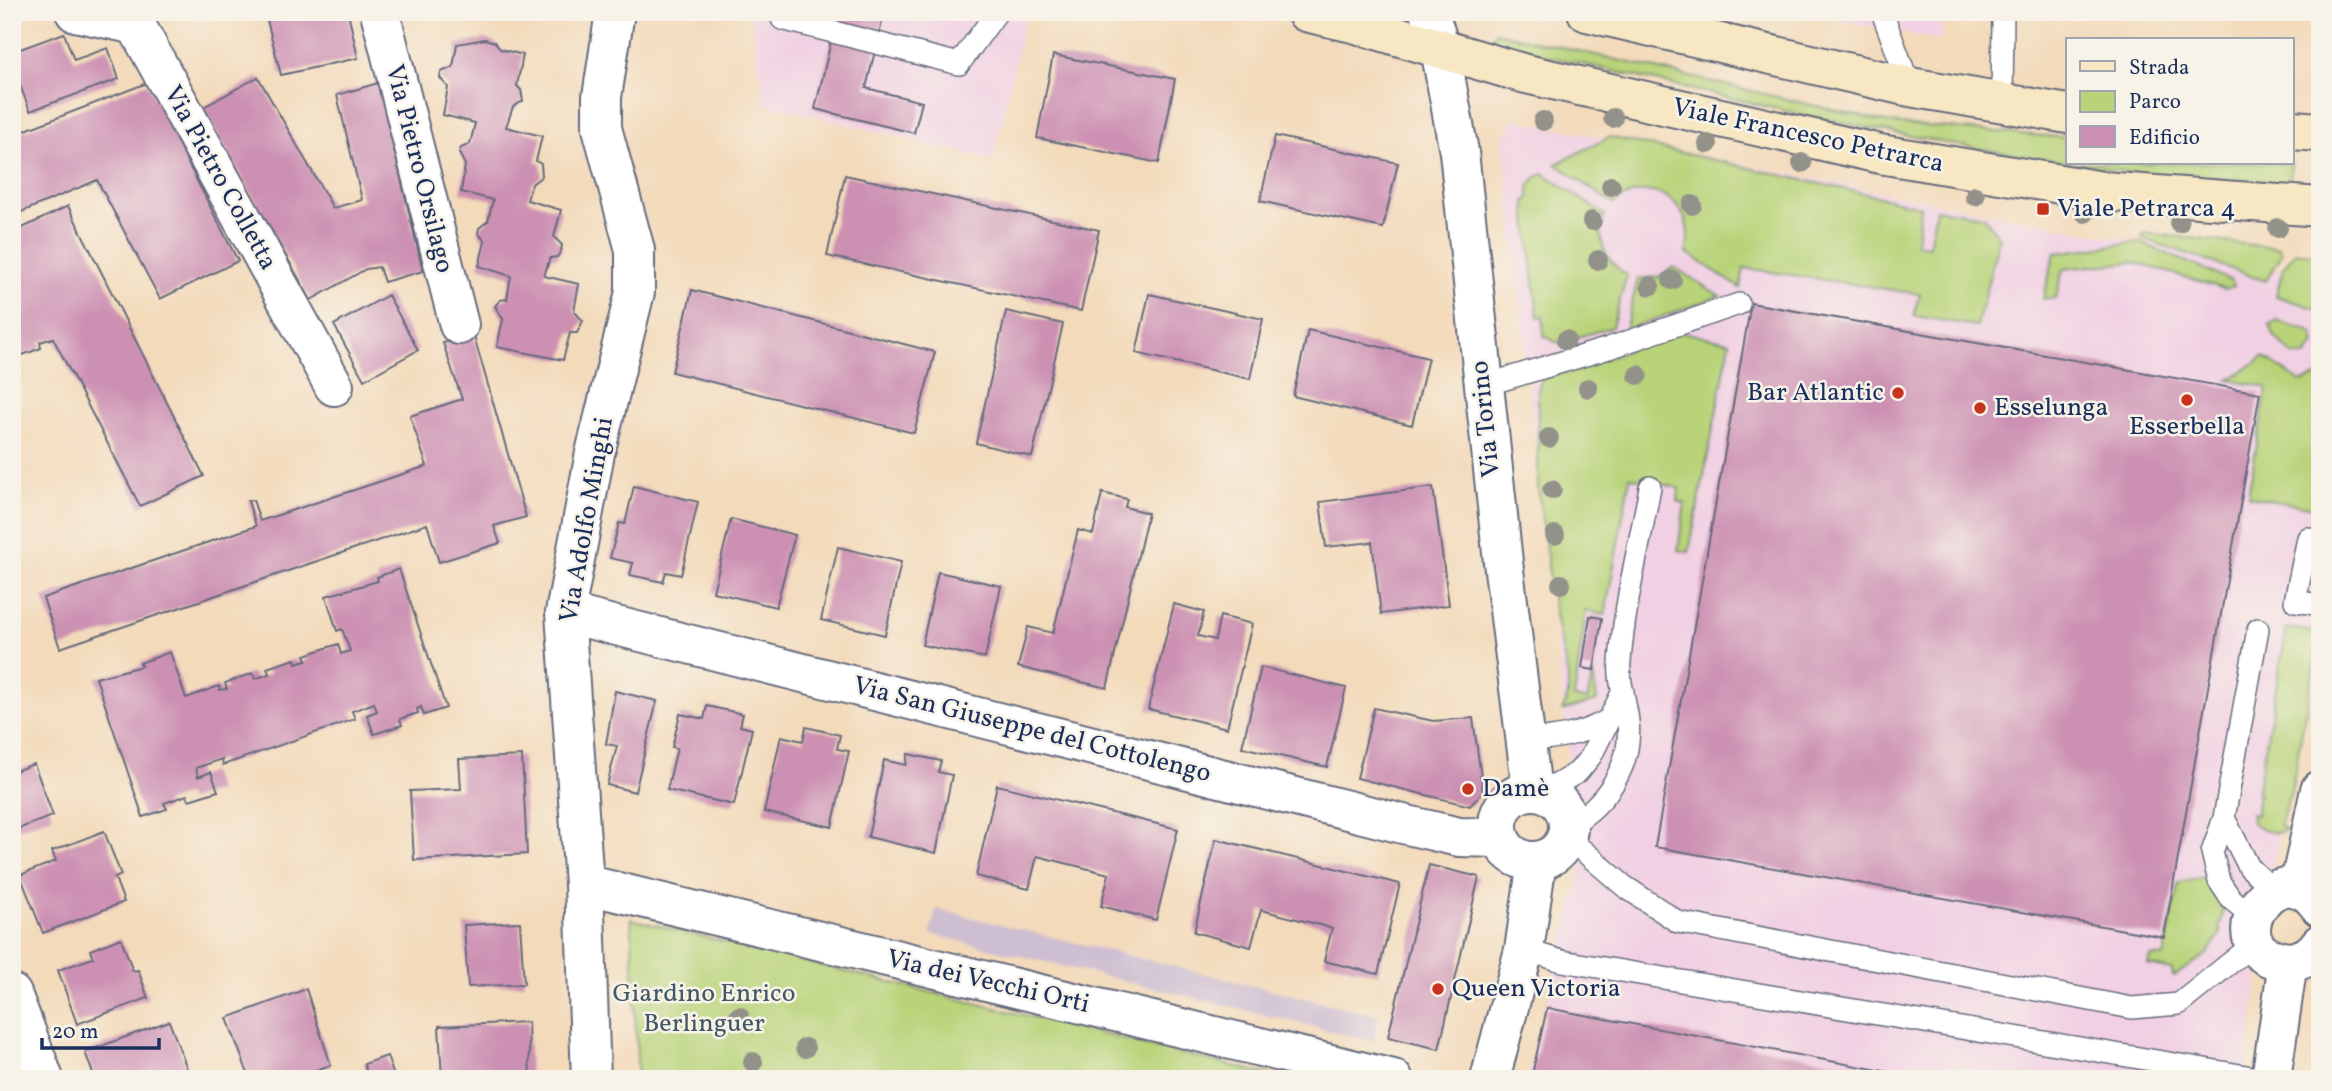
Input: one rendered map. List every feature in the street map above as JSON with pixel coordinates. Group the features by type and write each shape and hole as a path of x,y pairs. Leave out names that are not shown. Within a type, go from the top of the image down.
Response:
{"main road":[{"name":"Viale Francesco Petrarca","path":"1306,12 1434,30 1522,73 1880,154 2102,191 2320,207"},
{"path":"1593,13 1910,88 2066,114"},
{"path":"2294,130 2320,131"}],"street":[{"name":"Via Pietro Colletta","path":"75,12 136,25 334,386"},
{"name":"Via Pietro Orsilago","path":"380,12 459,325"},
{"name":"Via Adolfo Minghi","path":"591,1079 584,884 565,613 593,465 635,292 635,250 602,128 602,97 615,12"},
{"name":"Via Torino","path":"1434,30 1461,174 1482,386 1526,740 1538,792"},
{"name":"Via San Giuseppe del Cottolengo","path":"565,613 1403,824 1459,837 1500,838"},
{"path":"2271,1079 2304,953 2268,956 2280,909 2320,790"},
{"path":"1538,792 1561,805 1567,831 1555,853 1537,861 1515,856 1500,838 1497,827 1504,806 1512,798 1538,792"},
{"path":"1490,1079 1524,950 1537,861"},
{"name":"Via dei Vecchi Orti","path":"584,884 1393,1079"},
{"path":"12,994 44,1079"}],"lane":[{"path":"782,12 782,19 959,64 997,12"},
{"path":"1882,12 1910,88"},
{"path":"2002,105 2003,12"},
{"path":"1482,386 1609,348 1739,304"},
{"path":"1650,486 1619,664 1630,743 1621,771 1596,806 1567,831 1624,886 1678,922 2132,1008 2179,1004 2280,909"},
{"path":"2320,540 2308,538 2295,601 2320,605"},
{"path":"2258,629 2224,818 2212,852 2219,881 2231,899 2280,909"},
{"path":"1538,792 1578,772 1591,756 1623,691"},
{"path":"1526,740 1553,739 1586,732 1606,721"},
{"path":"2224,818 2249,867 2280,909"},
{"path":"1524,950 1562,961 2264,1079"}],"shaded area":[{"path":"750,12 1026,12 993,160 765,104"},
{"path":"1797,12 1942,12 1942,40"},
{"path":"1514,120 2320,278 2320,610 2279,830 2244,1079 1527,1079 1581,872 1503,139"},
{"path":"936,909 1379,1016 1373,1041 930,934"}],"green space":[{"path":"1496,32 1890,123 2066,138 2066,163 1817,118 1495,44 1492,38"},
{"path":"1610,137 1920,206 1917,244 1929,246 1936,209 1984,216 1999,238 1977,326 1914,316 1920,294 1744,268 1740,288 1686,252 1688,235 1685,220 1679,208 1669,198 1657,193 1643,192 1628,195 1613,204 1556,164"},
{"path":"2076,164 2291,164 2290,183 2127,172"},
{"path":"1543,173 1605,215 1601,233 1604,249 1613,264 1627,275 1612,327 1558,343 1544,336 1543,316 1538,317 1525,201 1529,199 1531,183"},
{"path":"2144,233 2279,248 2282,254 2266,281 2142,238"},
{"path":"2139,242 2232,281 2234,286 2225,289 2133,262 2063,269 2056,298 2043,299 2055,253"},
{"path":"2295,252 2320,255 2320,310 2276,296 2283,268"},
{"path":"1674,267 1720,296 1625,330 1638,279 1658,277"},
{"path":"2276,321 2307,330 2314,335 2313,346 2305,357 2293,355 2274,336 2270,324"},
{"path":"1682,332 1730,342 1689,552 1678,550 1685,503 1678,502 1679,488 1630,477 1605,615 1586,611 1574,698 1587,700 1593,673 1597,701 1562,711 1568,695 1568,676 1553,605 1538,487 1538,390 1542,379"},
{"path":"2264,357 2301,382 2320,376 2320,509 2248,496 2267,387 2229,380"},
{"path":"2287,628 2320,633 2291,792 2280,825 2286,830 2272,832 2252,823 2251,814 2256,815 2257,793"},
{"path":"2205,877 2216,886 2222,900 2219,927 2221,933 2207,954 2173,977 2172,970 2148,965 2150,956 2164,957 2179,883"},
{"name":"Giardino Enrico Berlinguer","path":"631,919 1286,1079 638,1079"}],"building":[{"path":"287,12 348,12 358,58 281,75 267,20 287,15"},
{"path":"838,12 884,14 866,88 922,102 914,133 815,109"},
{"path":"2206,12 2320,12 2320,18 2206,17"},
{"path":"64,33 74,60 108,48 119,79 30,111 12,65 12,52"},
{"path":"485,39 495,42 500,49 523,55 517,86 521,90 523,101 513,107 506,127 542,136 536,161 541,164 542,176 532,184 527,200 561,210 554,237 562,245 561,251 557,257 550,258 544,276 579,284 574,311 583,321 577,333 570,333 563,360 497,347 503,319 495,306 500,300 507,299 511,276 479,266 485,241 478,233 479,228 488,221 493,200 461,192 465,165 459,153 461,148 470,144 475,123 443,115 448,87 440,78 441,72 453,67 457,44"},
{"path":"1053,55 1175,79 1159,163 1037,138"},
{"path":"258,77 333,208 362,200 337,95 378,83 423,271 384,282 379,267 366,269 311,300 202,108"},
{"path":"147,83 238,261 160,299 97,180 12,216 12,117 18,133"},
{"path":"1275,136 1398,163 1383,228 1260,201"},
{"path":"845,175 1099,230 1081,311 827,256"},
{"path":"68,206 204,476 140,506 53,338 40,342 41,348 12,359 12,233"},
{"path":"692,290 935,352 914,433 672,372"},
{"path":"1149,294 1263,319 1250,379 1136,353"},
{"path":"388,295 418,350 364,380 334,325"},
{"path":"1751,303 2260,393 2164,937 1655,847"},
{"path":"1006,311 1063,324 1032,457 976,443"},
{"path":"1308,330 1428,358 1412,425 1293,396"},
{"path":"473,333 526,517 494,526 500,543 439,562 427,524 60,648 43,598 256,526 248,501 253,500 260,521 427,466 410,416 462,399 443,343"},
{"path":"634,486 698,502 681,575 666,572 663,582 630,575 633,563 610,558 619,523 625,524"},
{"path":"1433,487 1449,605 1381,614 1372,542 1326,547 1320,502"},
{"path":"1102,493 1127,499 1125,507 1148,513 1107,688 1018,667 1028,627 1053,633 1078,530 1093,534"},
{"path":"731,519 795,535 776,607 713,592"},
{"path":"838,547 901,562 885,635 821,620"},
{"path":"399,569 446,708 424,715 421,707 417,709 418,713 400,719 402,725 374,734 367,715 377,711 374,703 352,711 355,719 223,765 222,759 196,768 198,777 211,772 218,791 189,800 187,795 164,803 167,809 143,817 96,678 142,666 140,663 170,652 186,698 219,686 220,690 227,689 225,683 253,673 255,679 269,674 267,668 295,659 296,663 307,660 305,655 338,644 341,654 350,651 342,629 337,631 326,596 378,581 377,577"},
{"path":"938,572 1001,586 985,658 922,645"},
{"path":"1174,604 1204,612 1198,636 1215,640 1220,616 1252,624 1227,728 1148,709"},
{"path":"1590,616 1602,618 1594,670 1582,668"},
{"path":"1261,667 1346,688 1327,767 1242,747"},
{"path":"615,691 657,701 635,792 607,785 617,746 606,744"},
{"path":"707,706 743,714 740,726 752,729 734,805 667,790 677,748 672,747 680,714 704,719"},
{"path":"1374,708 1433,721 1473,718 1483,792 1470,806 1357,778"},
{"path":"806,727 840,735 837,749 849,751 832,827 764,812 781,736 803,741"},
{"path":"908,754 941,761 938,772 952,775 936,853 868,837 884,760 906,765"},
{"path":"522,756 527,854 414,860 410,791 461,789 459,759"},
{"path":"34,764 53,816 12,831 12,772"},
{"path":"997,785 1178,829 1156,920 1101,906 1109,874 1037,856 1029,889 976,876"},
{"path":"104,831 121,875 115,878 124,902 43,933 20,875 56,861 52,851"},
{"path":"1216,839 1400,884 1378,974 1324,961 1332,928 1261,910 1251,947 1194,932"},
{"path":"1429,865 1479,877 1439,1049 1388,1037"},
{"path":"520,922 524,984 468,987 464,925"},
{"path":"121,938 133,971 138,970 148,998 77,1024 58,970 93,958 90,950"},
{"path":"306,989 331,1065 289,1079 250,1079 227,1018"},
{"path":"1547,1008 1916,1077 1916,1079 1531,1079"},
{"path":"169,1021 191,1079 95,1079 85,1052"},
{"path":"528,1022 530,1079 442,1079 439,1026"},
{"path":"387,1056 395,1079 359,1079 358,1076 367,1073 364,1064"}],"place":[{"name":"Viale Petrarca 4","path":"2043,209"},
{"name":"Bar Atlantic","path":"1898,393"},
{"name":"Esserbella","path":"2187,400"},
{"name":"Esselunga","path":"1980,408"},
{"name":"Damè","path":"1468,789"},
{"name":"Queen Victoria","path":"1438,989"}]}
